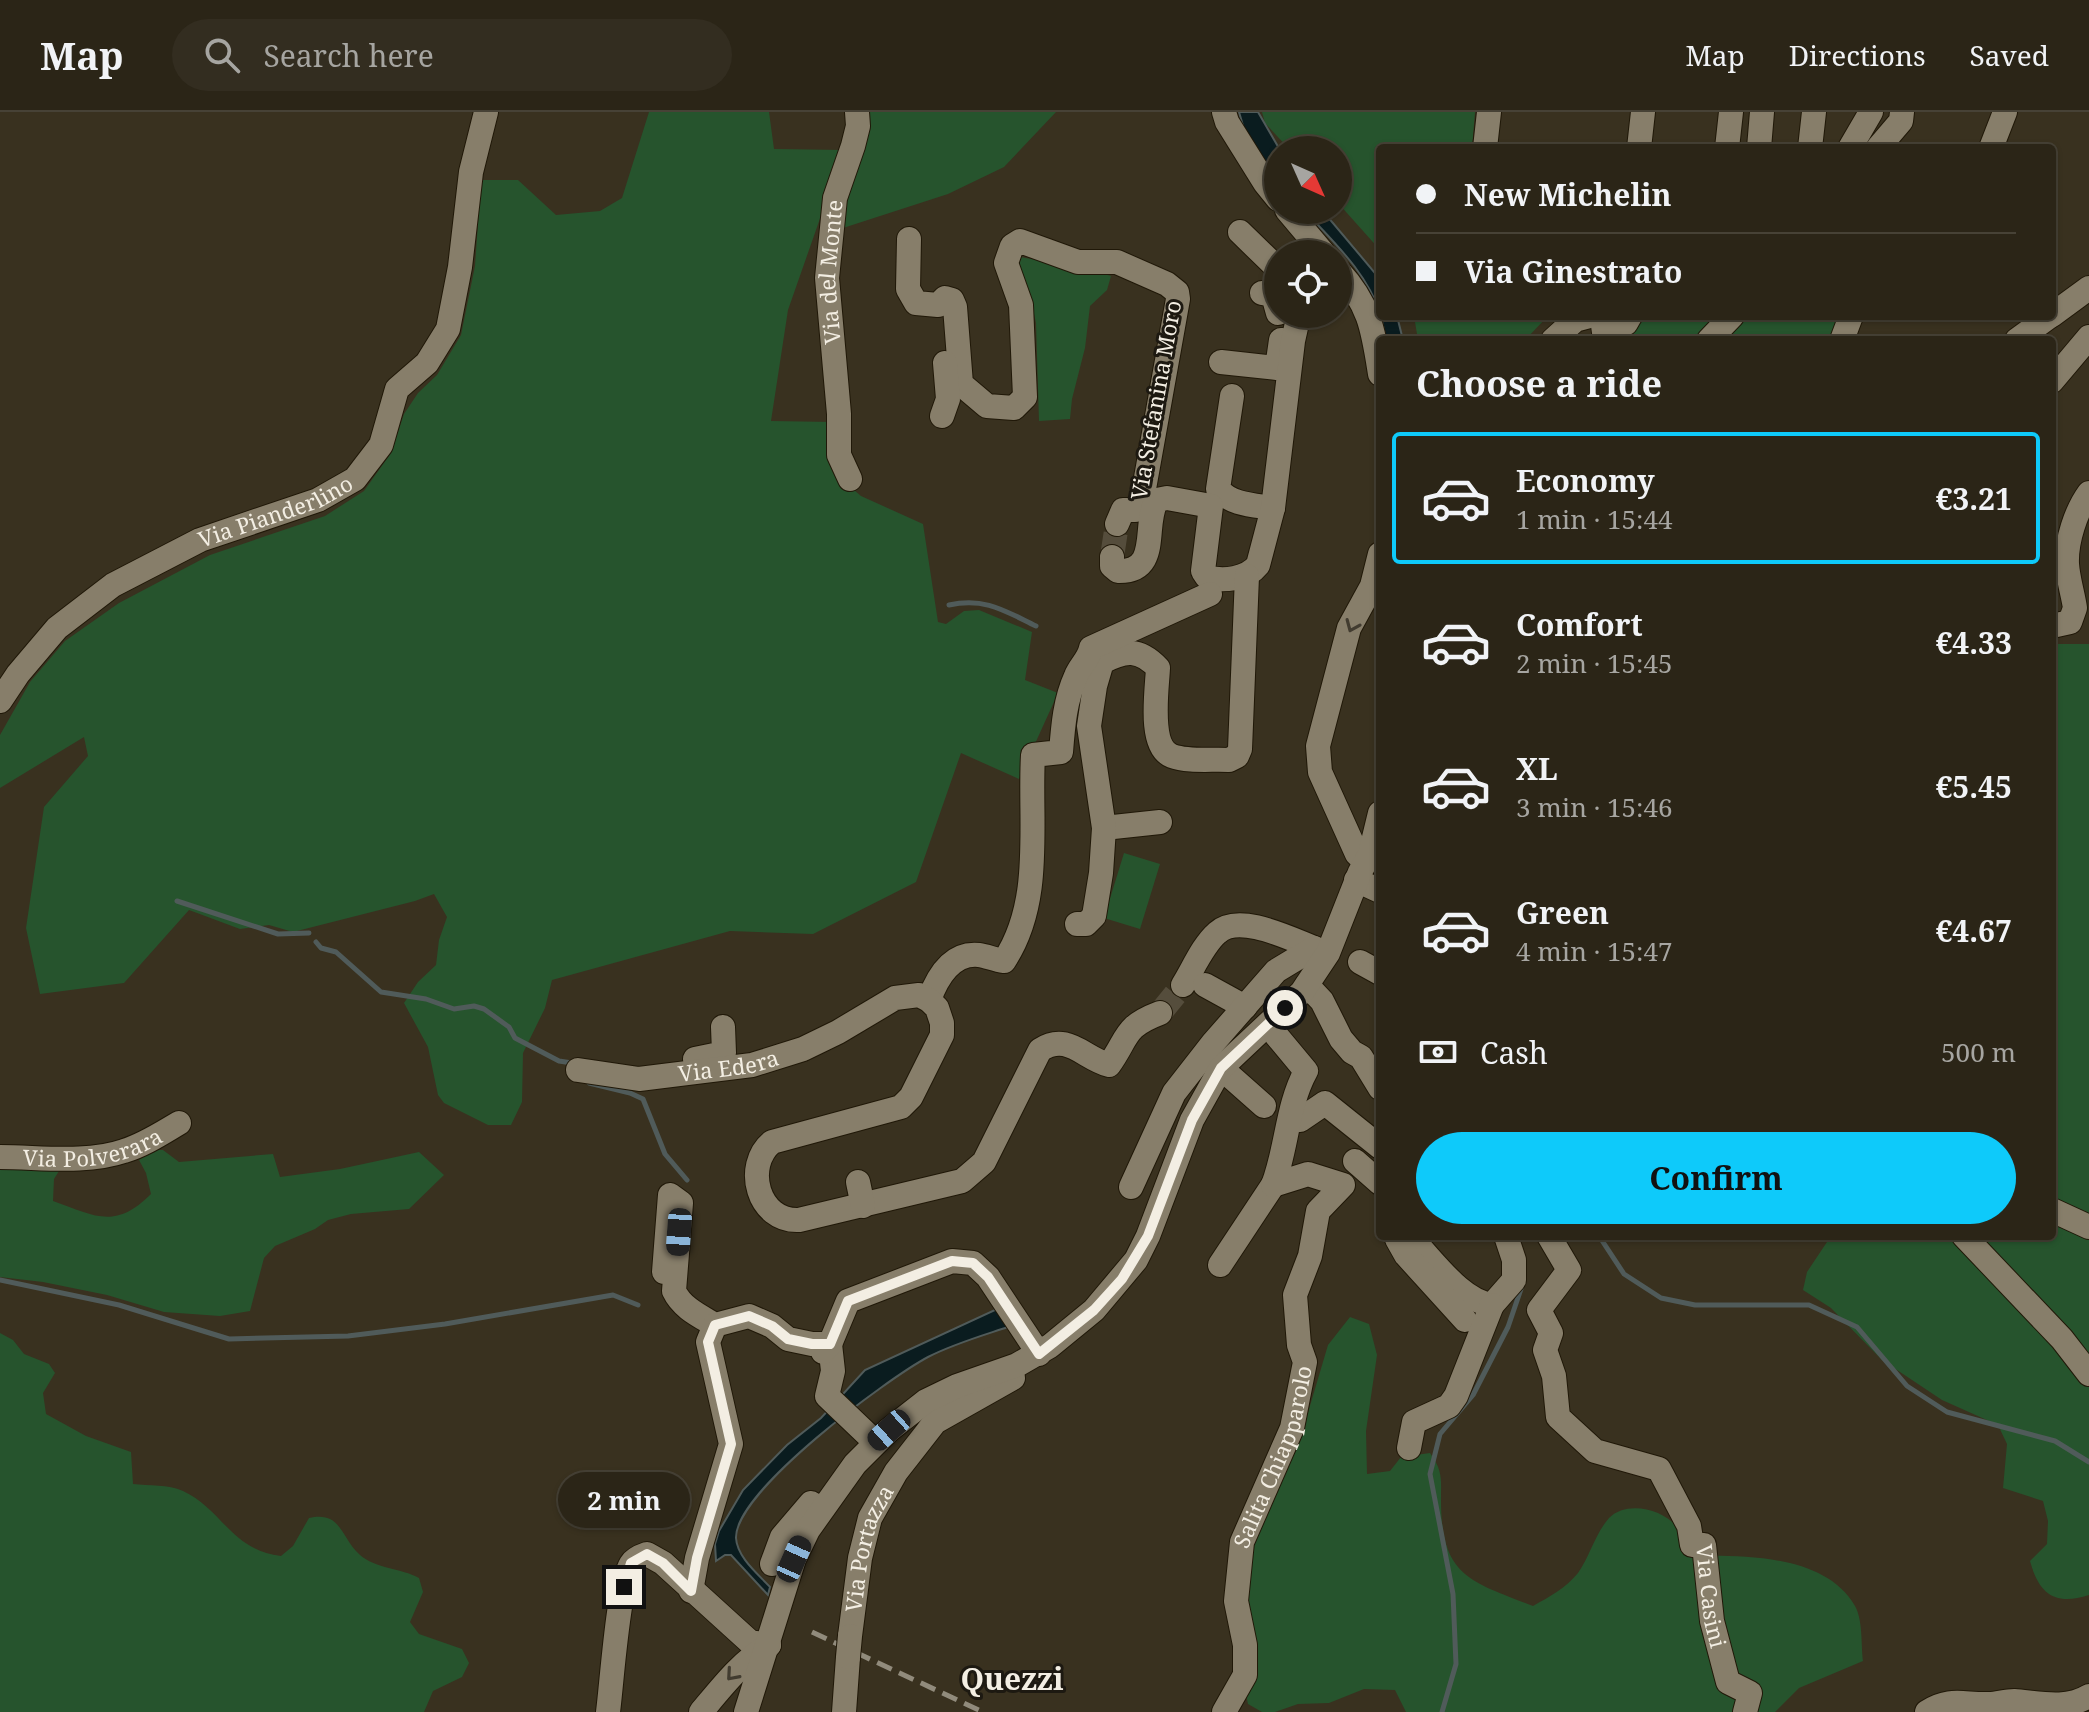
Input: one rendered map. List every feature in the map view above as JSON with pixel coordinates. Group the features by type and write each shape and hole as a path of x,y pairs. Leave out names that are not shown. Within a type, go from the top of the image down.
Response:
{"street":[{"name":"Via Pianderlino","path":"0,701 18,674 57,628 113,585 200,540 318,500 355,479 381,445 397,389 427,363 448,329 460,267 471,172 486,112"},
{"name":"Via del Monte","path":"850,479 839,455 839,414 827,278 835,198 853,146 858,126 857,112"},
{"path":"1224,112 1227,122 1264,179"},
{"path":"1485,144 1489,112"},
{"path":"1639,144 1643,112"},
{"path":"1727,144 1731,112"},
{"path":"1759,144 1762,112"},
{"path":"1810,144 1814,112"},
{"path":"1852,144 1871,112"},
{"path":"1881,144 1901,121 1902,112"},
{"path":"1993,144 2005,112"},
{"path":"1240,232 1264,255"},
{"name":"Via Stefanina Moro","path":"909,239 908,289 916,303 938,305 945,298 952,300 961,384 987,406 1014,408 1025,397 1021,305 1006,263 1012,246 1020,241 1078,262 1117,262 1167,284 1177,292 1142,500 1135,510 1123,510 1117,524"},
{"path":"1352,287 1363,301 1376,347"},
{"path":"2056,311 2089,288"},
{"path":"938,305 943,324 948,399 942,416"},
{"path":"1538,336 1553,320"},
{"path":"1557,336 1575,320"},
{"path":"1604,336 1603,325 1607,322 1626,323 1628,320"},
{"path":"1713,336 1728,320"},
{"path":"2022,336 2044,320"},
{"path":"1221,362 1277,368 1283,328"},
{"path":"1077,924 1086,924 1094,916 1101,873 1104,828 1089,726 1102,662 1119,653 1136,653 1147,657 1158,668 1157,740 1164,751 1174,757 1229,760 1237,756 1240,749 1247,576 1258,565 1273,508 1283,328"},
{"path":"2056,376 2089,337"},
{"path":"1232,396 1218,489 1232,501 1273,508"},
{"path":"2056,625 2070,622 2074,615 2067,564 2081,504 2089,493"},
{"name":"Via Stefanina Moro","path":"1112,557 1112,566 1118,571 1129,571 1139,566 1147,556 1153,507 1157,500 1167,498 1211,506 1203,571 1207,577 1215,580 1247,576"},
{"path":"1376,573 1349,628 1318,746 1320,772 1357,854 1361,870 1376,887"},
{"path":"1160,1013 1131,1028 1109,1065 1065,1044 1051,1043 1040,1050 984,1162 962,1181 863,1206 785,1220 772,1213 765,1204 757,1182 757,1168 761,1155 772,1142 901,1107 911,1097 942,1035 940,1015 929,1000 941,973 963,956 975,954 1004,961 1008,956 1019,932 1032,871 1033,755 1061,752 1066,703 1091,648 1210,594"},
{"path":"1338,813 1360,826 1376,816"},
{"path":"1104,828 1160,822"},
{"name":"Via Portazza","path":"844,1712 844,1684 860,1558 870,1518 896,1472 935,1422 1020,1374 1032,1350 1094,1310 1136,1260 1192,1120 1221,1068 1272,1030 1307,985 1370,854 1376,830"},
{"path":"1213,923 1185,974 1192,983 1245,1007"},
{"path":"1192,983 1215,934 1227,926 1238,924 1261,929 1321,951"},
{"path":"1131,1187 1174,1093 1276,971 1321,951"},
{"path":"1307,985 1322,1001 1341,1039 1361,1057 1376,1081"},
{"name":"Via Edera","path":"723,1027 724,1053 639,1070 636,1078 752,1065 803,1049 895,998 919,995 929,1000"},
{"path":"1220,1265 1273,1185 1282,1162 1299,1084 1306,1071 1272,1030"},
{"path":"1221,1068 1264,1106"},
{"path":"578,1070 636,1078"},
{"path":"1291,1119 1300,1120 1325,1103 1376,1144"},
{"name":"Via Polverara","path":"0,1157 73,1157 122,1152 179,1123"},
{"path":"1355,1161 1376,1179"},
{"name":"Salita Chiapparolo","path":"1224,1712 1245,1675 1245,1645 1236,1601 1242,1542 1292,1428 1305,1362 1299,1345 1295,1295 1310,1256 1318,1211 1343,1185 1308,1174 1273,1185"},
{"path":"858,1182 863,1206"},
{"path":"664,1272 670,1195 681,1203 674,1291 678,1299 715,1325 749,1316 772,1326 788,1339 826,1348"},
{"path":"2056,1212 2089,1227"},
{"path":"1397,1240 1406,1255 1465,1320"},
{"path":"1413,1240 1460,1291 1478,1304 1492,1305"},
{"path":"1409,1448 1414,1422 1449,1406 1456,1396 1492,1305 1514,1280 1514,1260 1507,1240"},
{"name":"Via Casini","path":"1551,1240 1569,1270 1539,1310 1551,1333 1545,1350 1554,1376 1558,1417 1595,1451 1659,1469 1689,1526 1692,1545 1704,1545 1712,1621 1728,1682 1750,1693 1745,1712"},
{"path":"1968,1240 2052,1328 2089,1374"},
{"path":"746,1712 794,1559 808,1530 855,1464 889,1430 926,1401 1032,1350 988,1277 973,1263 952,1261 848,1301 826,1348 833,1371 827,1396 871,1438"},
{"path":"691,1591 697,1558 731,1444 708,1342 715,1325"},
{"path":"772,1564 782,1537 825,1486"},
{"path":"608,1712 624,1587 631,1563 647,1554 663,1563 750,1642 769,1645"},
{"path":"701,1712 738,1668 769,1645"},
{"path":"1927,1712 1951,1702 1999,1708 2011,1701 2047,1706 2089,1696"}],"green space":[{"path":"649,112 769,112 774,149 844,150 788,310 771,421 833,422 847,484 861,496 923,524 938,622 946,624 964,611 979,610 1032,632 1025,680 1058,693 1019,779 961,753 916,882 813,934 730,931 552,980 545,1008 523,1053 522,1102 511,1125 488,1125 444,1103 438,1095 428,1047 404,1003 418,982 436,965 439,940 447,917 434,894 293,932 269,925 240,929 189,910 124,983 40,994 26,928 44,807 88,756 84,737 0,788 0,735 30,682 65,641 119,603 210,555 325,516 364,491 391,453 404,414 418,393 437,375 461,335 475,266 481,180 518,180 556,215 600,211 622,198"},
{"path":"866,112 1056,112 1004,167 948,194 840,229"},
{"path":"1262,112 1475,112 1472,144 1376,144 1376,246 1352,219 1352,136 1277,136 1265,123"},
{"path":"1020,257 1111,276 1107,290 1090,306 1070,419 1039,421 1036,323 1030,296 1016,262"},
{"path":"1415,320 1544,320 1529,336 1417,336"},
{"path":"1724,320 1707,336 1626,336 1642,322"},
{"path":"1743,320 1844,320 1838,336 1729,336"},
{"path":"2056,644 2089,644 2089,1595 2058,1598 2038,1582 2030,1561 2047,1544 2048,1521 2043,1501 2003,1488 2007,1444 1998,1425 1942,1400 1882,1360 1831,1308 1803,1290 1807,1272 1828,1240 2056,1240"},
{"path":"1124,853 1160,864 1140,929 1104,918"},
{"path":"154,1150 163,1150 179,1162 273,1154 280,1177 340,1169 419,1152 444,1175 409,1209 351,1214 328,1220 275,1246 264,1258 250,1311 220,1316 164,1312 107,1295 0,1277 0,1164 64,1163 54,1179 53,1201 93,1215 115,1216 138,1205 151,1194 139,1160"},
{"path":"1350,1317 1369,1324 1377,1355 1366,1431 1367,1474 1390,1471 1401,1457 1430,1453 1440,1475 1442,1526 1447,1546 1453,1561 1476,1582 1533,1606 1563,1588 1578,1573 1609,1518 1626,1509 1647,1510 1675,1524 1682,1534 1686,1556 1755,1557 1802,1567 1823,1576 1841,1589 1858,1612 1863,1661 1799,1688 1775,1712 1406,1712 1395,1690 1364,1689 1329,1703 1298,1704 1275,1712 1262,1712 1248,1704 1242,1675 1248,1535 1304,1426 1328,1345"},
{"path":"0,1333 13,1340 24,1354 49,1364 55,1373 43,1393 46,1414 86,1436 131,1452 133,1484 165,1486 183,1491 208,1508 250,1546 281,1556 293,1546 309,1518 328,1518 366,1560 419,1578 423,1592 410,1622 419,1634 462,1649 469,1663 462,1677 433,1691 424,1712 0,1712"}],"shaded area":[{"path":"1239,112 1258,112 1272,136 1264,136 1264,160 1244,129"},
{"path":"1317,224 1334,224 1347,240 1332,240"},
{"path":"1352,246 1376,274 1376,303 1366,284 1352,264"},
{"path":"1382,320 1398,320 1402,336 1385,336"},
{"path":"997,1309 1008,1327 947,1348 908,1369 816,1438 760,1493 742,1518 736,1538 744,1558 770,1587 768,1595 731,1555 716,1561 715,1544 719,1531 743,1490 787,1445 821,1418 865,1370"}],"waterway":[{"path":"949,605 984,604 1036,626"},
{"path":"177,901 278,934 309,933"},
{"path":"316,942 321,948 336,952 381,992 426,999 454,1009 474,1006 484,1009 509,1027 515,1038 559,1061 572,1063"},
{"path":"589,1083 643,1099 665,1154 687,1180"},
{"path":"1602,1240 1624,1274 1661,1298 1695,1305 1809,1305 1857,1327 1907,1386 1947,1412 2055,1441 2089,1462"},
{"path":"0,1280 119,1305 229,1339 348,1336 445,1324 613,1295 638,1305"},
{"path":"1442,1712 1456,1664 1453,1594 1430,1474 1440,1434 1473,1395 1508,1327 1522,1286"}],"tunnel":[{"path":"1112,557 1117,524"},
{"path":"1160,1013 1183,985"}],"railway":[{"path":"812,1632 983,1712"}],"district":[{"name":"Quezzi","path":"1012,1680"}],"route":[{"path":"624,1587 631,1563 647,1554 663,1563 691,1591 697,1558 731,1444 708,1342 715,1325 749,1316 772,1326 788,1339 830,1344 848,1301 952,1261 973,1263 988,1277 1039,1354 1094,1310 1136,1260 1192,1120 1221,1068 1285,1008"}]}
